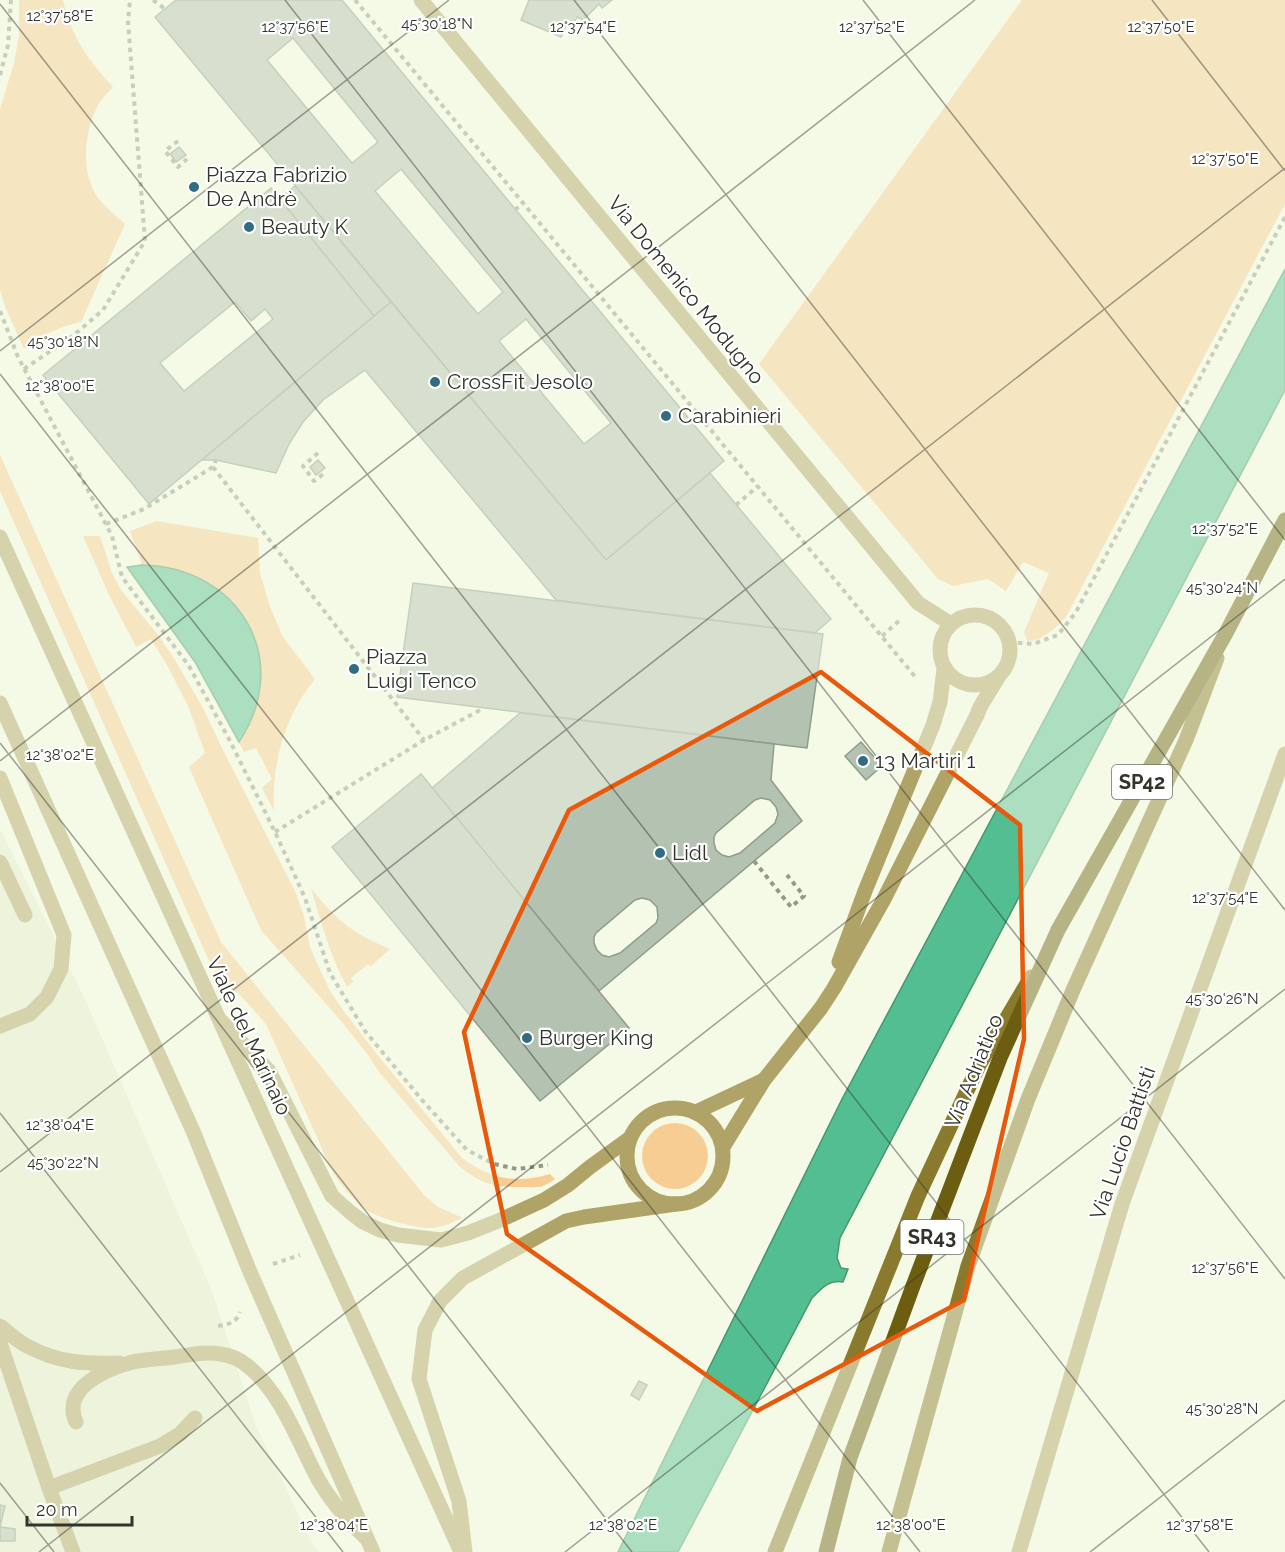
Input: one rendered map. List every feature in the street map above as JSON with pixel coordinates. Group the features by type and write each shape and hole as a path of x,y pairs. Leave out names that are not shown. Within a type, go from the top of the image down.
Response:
{"main road":[{"name":"SP42","path":"889,1552 968,1266 1028,1099 1078,980 1186,740 1226,633 1285,520"},
{"name":"Via Adriatico","path":"826,1552 850,1458 1000,1058 1058,930 1226,633"},
{"name":"SP42","path":"775,1552 918,1196 979,1065 1058,930"}],"street":[{"name":"Via Domenico Modugno","path":"421,0 918,603 951,624"},
{"name":"Viale del Marinaio","path":"0,537 463,1552"},
{"path":"723,1147 764,1080 834,988 884,899 980,707 1006,666 1010,654 1010,642 1005,630 996,621 973,614 961,617 951,624 943,633 939,645 939,657 944,669 951,677 959,683 970,686 991,682 999,676"},
{"path":"834,988 840,959 865,891 933,725 940,702 944,669"},
{"path":"0,703 192,1131 250,1272 370,1546"},
{"name":"Via Lucio Battisti","path":"1018,1552 1122,1204 1285,754"},
{"path":"0,778 64,935 61,969 46,997 30,1014 0,1026"},
{"path":"0,862 25,915"},
{"path":"217,1016 269,1071 332,1196 363,1222 380,1230 398,1235 441,1240 468,1233 544,1200 568,1185 630,1138"},
{"path":"696,1112 764,1080"},
{"path":"463,1552 459,1501 419,1379 425,1330 440,1300 463,1278 566,1221 689,1202 702,1196 713,1186 720,1174 723,1147 718,1133 708,1120 696,1112 681,1108 665,1109 640,1121 630,1138 627,1154 629,1169 635,1183 646,1195 660,1202 676,1204"},
{"path":"0,1326 26,1346 60,1360 81,1363 130,1363 202,1353 219,1353 236,1358 262,1378 276,1397 319,1481 340,1512 370,1546"},
{"path":"0,1343 73,1552"},
{"path":"76,1422 73,1406 80,1389 106,1371 130,1363"},
{"path":"49,1488 160,1446 180,1434 195,1418"}],"path":[{"path":"0,75 8,45 11,0"},
{"path":"24,369 74,335 104,310 145,241 128,22 130,0"},
{"path":"153,0 165,9"},
{"path":"355,0 922,685"},
{"path":"178,141 165,151 178,167 188,159"},
{"path":"515,210 524,203"},
{"path":"1010,642 1033,644 1058,635 1076,612 1285,217"},
{"path":"0,311 24,369 106,524 122,577 189,666 230,741 305,898 330,973 365,1031 467,1150 494,1164 517,1169 559,1164 568,1185"},
{"path":"318,453 303,466 314,481 326,472"},
{"path":"106,524 144,509 213,467 216,460"},
{"path":"213,467 424,740"},
{"path":"736,505 758,486"},
{"path":"275,832 424,740 483,708"},
{"path":"754,861 791,908 804,896 788,875"}],"highlighted area":[{"path":"821,672 1020,825 1024,1039 964,1300 757,1411 507,1234 464,1032 569,810"}],"shaded area":[{"path":"19,0 63,0 66,13 82,47 113,87 100,102 93,116 87,139 86,164 92,188 98,198 125,224 81,322 51,332 24,349 0,290 0,109 14,63 19,36"},
{"path":"1022,0 1285,0 1285,204 1066,617 1043,636 1027,641 1024,632 1049,573 1023,562 1006,591 988,579 953,586 938,579 759,364"},
{"path":"1285,269 1285,390 840,1238 837,1258 841,1268 848,1269 843,1282 829,1283 812,1298 678,1552 618,1552 842,1099"},
{"path":"0,455 221,942 424,1195 438,1207 463,1218 432,1228 407,1225 387,1219 361,1207 334,1173 266,1024 210,963 0,491"},
{"path":"157,521 258,538 260,573 270,607 283,637 315,679 296,708 282,741 275,776 274,811 262,788 272,779 256,748 244,752 239,742 248,729 261,690 259,653 255,637 237,607 156,566 142,565 130,531"},
{"path":"83,536 100,536 112,573 121,590 159,636 203,708 295,891 304,916 310,947 330,991 343,1010 462,1158 483,1171 504,1178 526,1179 550,1174 555,1179 540,1187 505,1186 490,1184 460,1167 379,1072 342,1022 261,930 189,767 205,753 188,706 151,639 136,647 109,595"},
{"path":"142,565 176,570 206,582 230,600 247,623 258,650 261,680 255,711 239,742 195,662 127,567"},
{"path":"0,829 85,999 212,1291 256,1426 310,1539 319,1552 0,1552"},
{"path":"311,888 337,917 355,931 390,949 370,967 368,964 351,978 353,982 347,987 331,951"},
{"path":"675,1123 688,1125 698,1133 706,1143 708,1156 706,1169 698,1179 688,1187 675,1189 662,1187 652,1179 644,1169 642,1156 644,1143 652,1133 662,1125"}],"building":[{"path":"176,0 342,0 724,461 606,560 155,17","holes":["293,38 378,142 352,163 267,60","401,169 503,292 478,314 375,191","526,319 611,423 584,444 499,341"]},
{"path":"529,0 612,0 602,8 599,4 583,20 577,17 573,25 567,23 561,37 521,20"},
{"path":"179,147 186,155 176,162 170,154"},
{"path":"295,186 391,302 374,316 280,199"},
{"path":"271,188 374,316 149,504 43,375","holes":["235,302 251,321 265,309 273,319 184,391 160,363"]},
{"path":"391,302 606,560 710,473 831,619 815,633 556,600 365,370 323,400 303,422 289,444 276,473 216,460 202,460"},
{"path":"318,460 325,468 316,475 310,467"},
{"path":"413,583 823,634 807,748 397,697"},
{"path":"520,713 774,744 771,780 802,821 599,991 432,788","holes":["761,798 770,800 776,807 778,814 775,823 740,853 729,857 722,855 716,850 714,843 716,833 755,800","642,898 650,900 657,907 656,923 620,953 609,957 602,955 594,943 596,933 635,900"]},
{"name":"13 Martiri 1","path":"861,742 882,766 866,780 845,756"},
{"path":"421,774 629,1028 540,1101 332,847"},
{"path":"639,1381 647,1385 639,1400 631,1395"},
{"path":"0,1505 5,1506 0,1527"},
{"path":"0,1527 15,1529 15,1541 0,1541"}],"place":[{"name":"Piazza Fabrizio De Andrè","path":"194,187"},
{"name":"Beauty K","path":"249,227"},
{"name":"CrossFit Jesolo","path":"435,382"},
{"name":"Carabinieri","path":"666,416"},
{"name":"Piazza Luigi Tenco","path":"354,669"},
{"name":"13 Martiri 1","path":"863,761"},
{"name":"Lidl","path":"660,853"},
{"name":"Burger King","path":"527,1038"}]}
